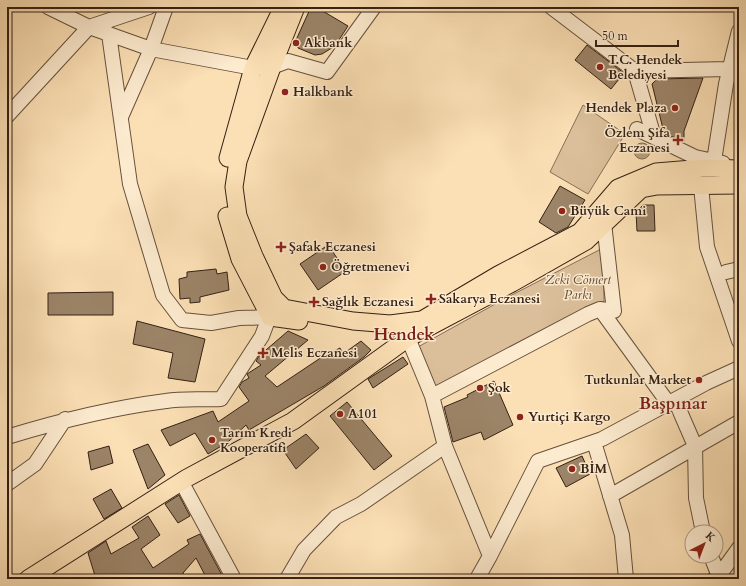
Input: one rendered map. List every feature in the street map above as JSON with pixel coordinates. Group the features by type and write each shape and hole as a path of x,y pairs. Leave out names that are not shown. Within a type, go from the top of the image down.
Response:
{"main road":[{"path":"283,7 253,68 225,168 225,210 240,259 270,316 408,338"},
{"path":"296,7 272,67 238,161 234,187 238,216 274,298 284,308 354,321 390,324 422,320"},
{"path":"408,338 422,320 498,275 580,232 618,188 656,172 705,168 739,168"},
{"path":"28,579 181,481 293,421 408,338 512,283 586,241 641,189 657,186 739,184"}],"street":[{"path":"48,7 89,26 151,49 253,68 272,67 288,61 327,72 374,7"},
{"path":"7,116 89,26 149,7"},
{"path":"121,117 151,49 166,7"},
{"path":"551,7 635,71 654,137"},
{"path":"714,161 734,70 739,31"},
{"path":"109,34 130,184 163,295 182,320 211,323 239,318 270,316"},
{"path":"635,71 734,70"},
{"path":"637,129 695,157 739,168"},
{"path":"701,186 707,247 735,317 739,341"},
{"path":"606,221 607,310 672,402 695,446 696,498 701,524"},
{"path":"7,437 65,420 167,400 221,399 262,336 270,316 274,298"},
{"path":"432,396 512,352 607,310"},
{"path":"408,338 432,396 445,446 490,556"},
{"path":"478,579 538,461 594,442 739,368"},
{"path":"7,484 35,464 65,420"},
{"path":"610,496 739,422"},
{"path":"594,442 622,535 626,579"},
{"path":"287,579 304,550 336,517 361,504 445,446"},
{"path":"181,481 234,579"},
{"path":"717,578 739,548"},
{"path":"713,564 717,578"}],"green space":[{"path":"583,105 625,134 588,194 550,172"},
{"name":"Zeki Cömert Parkı","path":"603,248 604,301 431,390 416,348 506,298"}],"shaded area":[{"path":"642,143 648,145 650,151 648,157 642,159 636,157 634,151 636,145"}],"building":[{"path":"311,7 316,7 348,26 335,46 322,54 315,55 298,48 296,40"},
{"name":"T.C. Hendek Belediyesi","path":"587,45 624,73 611,89 575,60"},
{"name":"Hendek Plaza","path":"703,78 684,131 684,142 664,133 652,84 657,79"},
{"name":"Büyük Cami","path":"560,186 585,200 568,227 556,233 539,222"},
{"path":"643,205 654,205 655,231 637,231 636,212"},
{"name":"Öğretmenevi","path":"328,245 346,271 318,290 300,264"},
{"path":"216,269 217,274 227,272 229,290 200,297 200,302 190,303 190,298 180,299 179,279 187,277 187,272"},
{"path":"113,292 113,315 48,315 48,293"},
{"path":"137,321 205,339 195,382 168,378 173,353 133,344"},
{"path":"288,331 308,340 265,376 277,387 322,357 340,348 343,354 361,341 371,350 364,357 324,386 249,430 246,425 228,442 208,454 195,433 170,446 161,430 213,411 218,422 249,401 239,387 242,382 249,378 247,374 261,365 256,361 259,356"},
{"path":"403,357 408,364 373,388 368,379"},
{"path":"494,381 513,425 484,440 481,432 453,442 444,407 468,397 467,395"},
{"path":"347,402 392,456 374,470 330,416"},
{"path":"306,434 319,448 296,469 283,450"},
{"path":"148,444 165,475 148,489 133,450"},
{"path":"109,446 113,463 91,470 88,452"},
{"path":"582,456 590,474 566,487 556,468"},
{"path":"111,489 122,508 104,519 93,499"},
{"path":"179,495 190,516 178,523 165,504"},
{"path":"148,516 160,535 141,549 153,568 189,544 187,540 200,534 224,579 207,579 196,558 183,573 185,579 96,579 88,553 106,541 111,554 139,538 132,527"}],"place":[{"name":"Akbank","path":"296,43"},
{"name":"T.C. Hendek Belediyesi","path":"600,67"},
{"name":"Halkbank","path":"285,92"},
{"name":"Hendek Plaza","path":"675,108"},
{"name":"Özlem Şifa Eczanesi","path":"678,140"},
{"name":"Büyük Cami","path":"562,211"},
{"name":"Şafak Eczanesi","path":"281,247"},
{"name":"Öğretmenevi","path":"323,267"},
{"name":"Sakarya Eczanesi","path":"431,299"},
{"name":"Sağlık Eczanesi","path":"314,302"},
{"name":"Melis Eczanesi","path":"263,353"},
{"name":"Tutkunlar Market","path":"699,380"},
{"name":"Şok","path":"480,388"},
{"name":"A101","path":"340,414"},
{"name":"Yurtiçi Kargo","path":"520,417"},
{"name":"Tarım Kredi Kooperatifi","path":"212,440"},
{"name":"BİM","path":"572,469"}],"district":[{"name":"Hendek","path":"404,334"},
{"name":"Başpınar","path":"673,403"}]}
